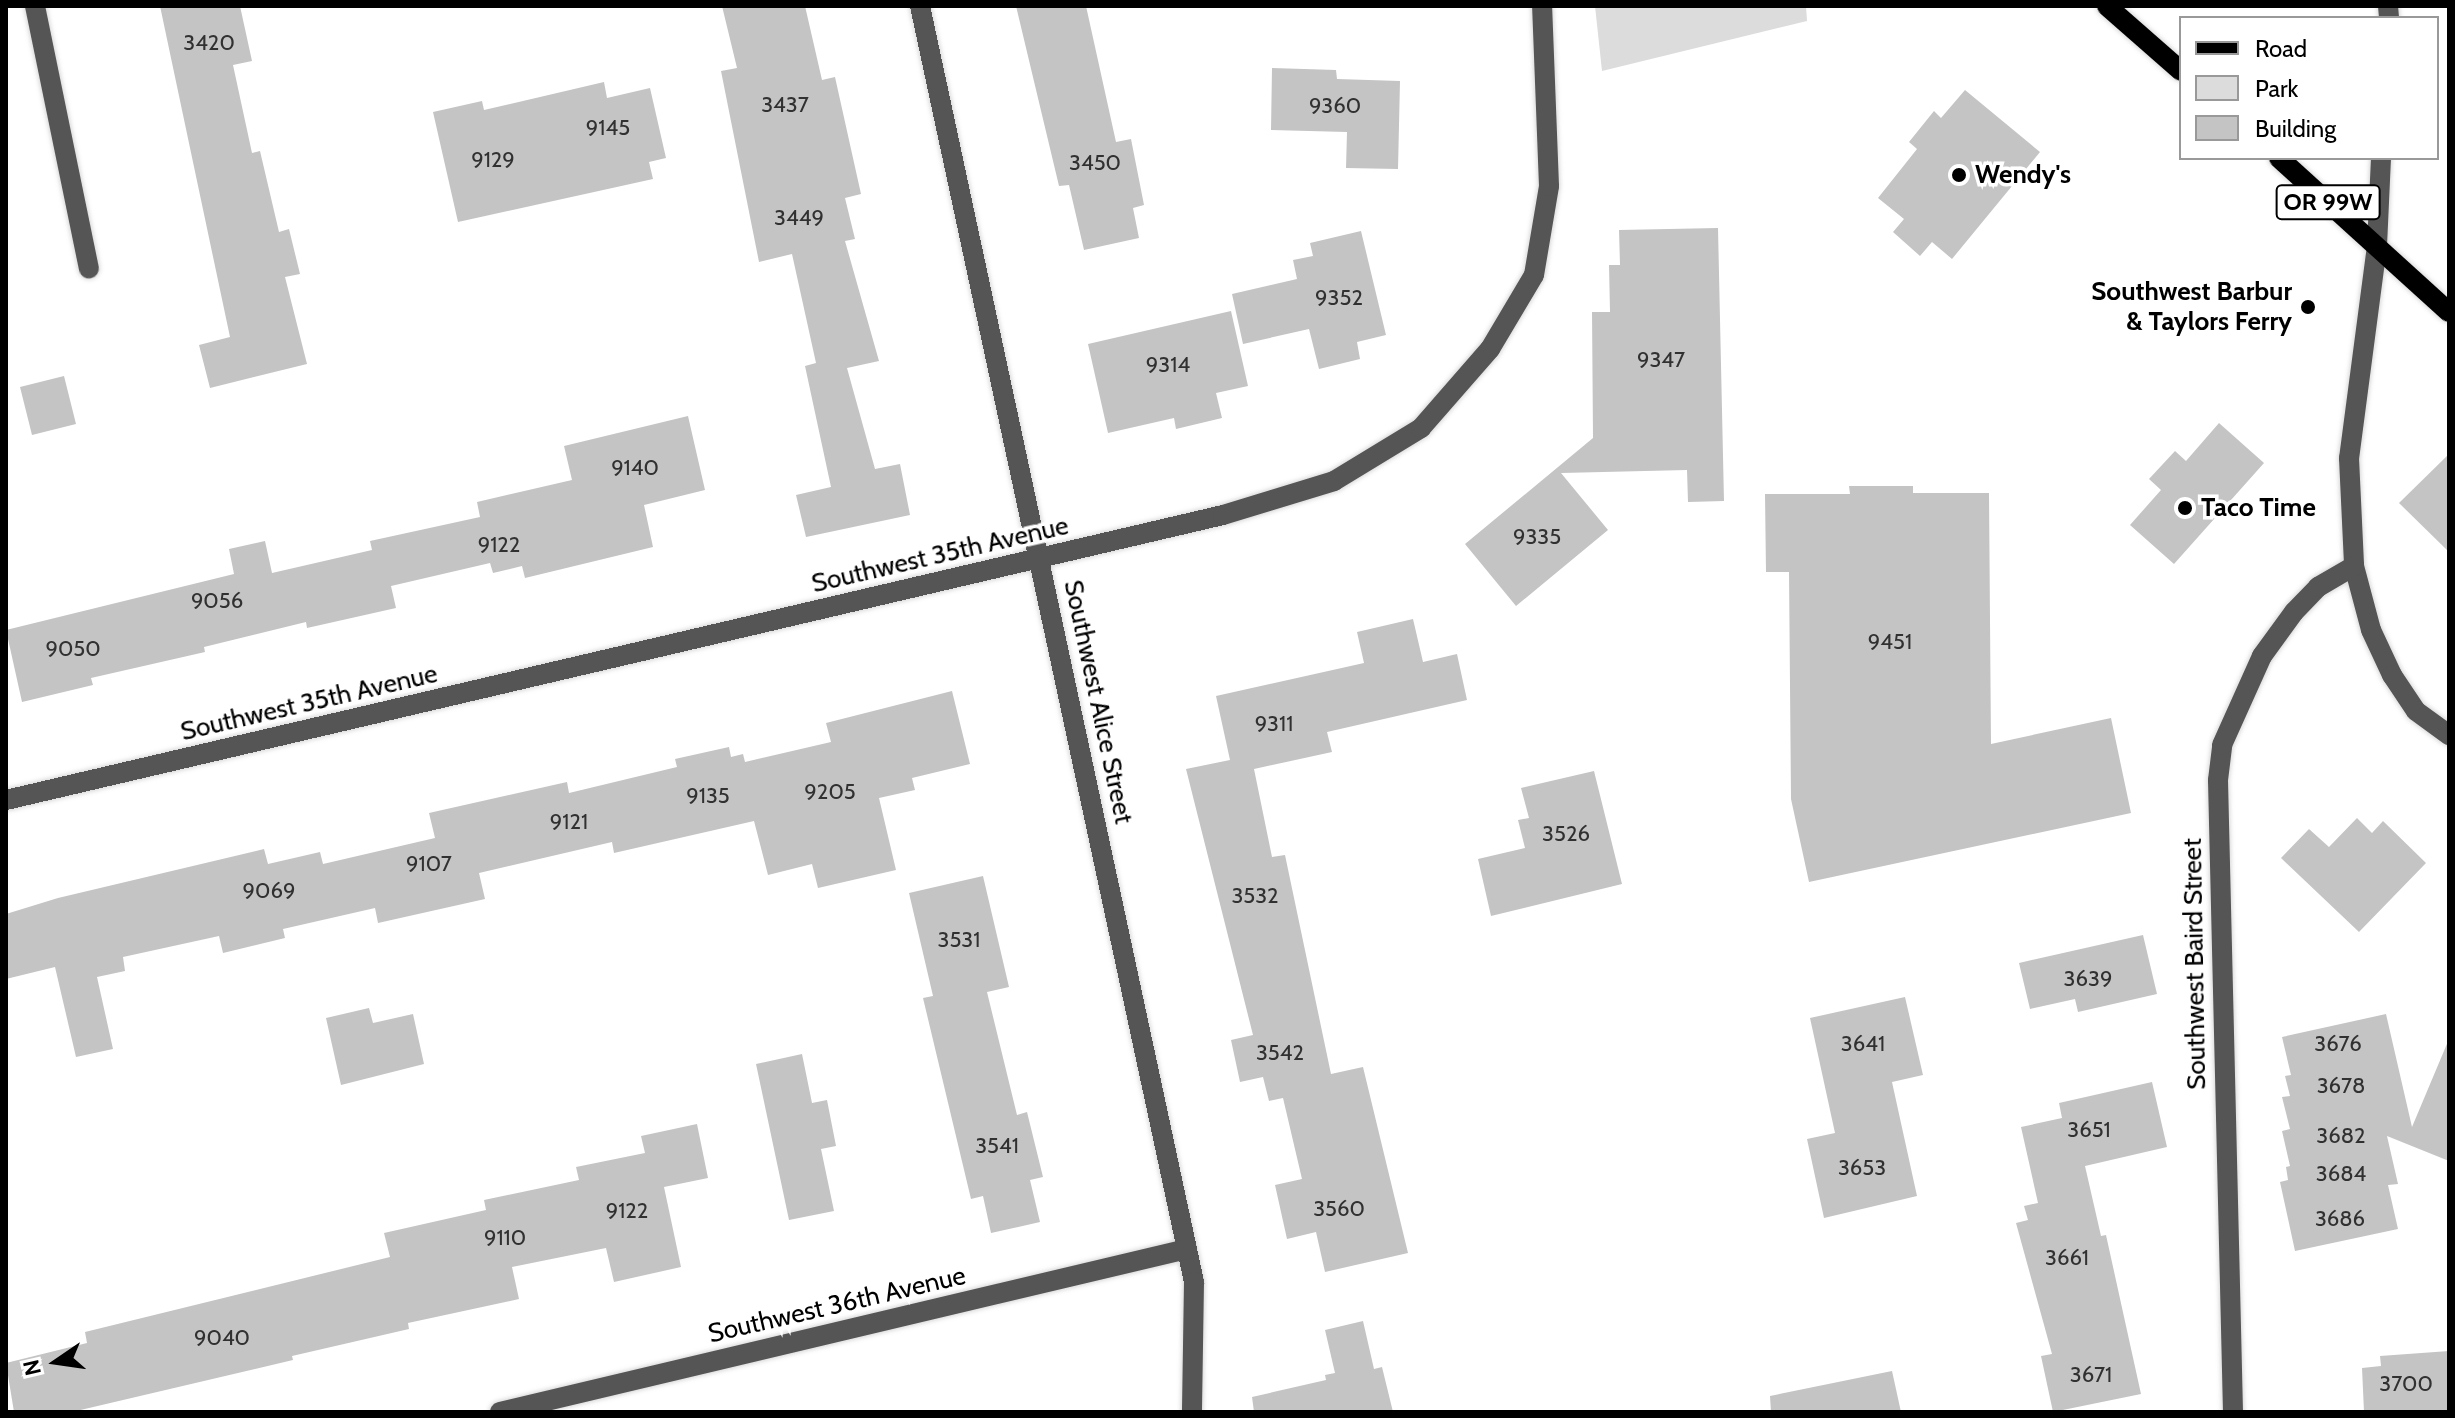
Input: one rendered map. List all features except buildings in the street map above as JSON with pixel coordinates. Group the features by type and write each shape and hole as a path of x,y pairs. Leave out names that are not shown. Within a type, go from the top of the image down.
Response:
{"main road":[{"path":"2107,6 2179,69"},
{"name":"OR 99W","path":"2281,160 2449,312"}],"street":[{"path":"35,6 89,268"},
{"name":"Southwest Alice Street","path":"920,6 1187,1249 1196,1310 1192,1412"},
{"name":"Southwest 35th Avenue","path":"6,800 1223,515 1334,481 1421,428 1490,349 1534,275 1549,186 1542,6"},
{"path":"2381,160 2377,246 2349,458 2354,566 2371,630 2392,675 2416,711 2449,735"},
{"name":"Southwest Baird Street","path":"2233,1412 2218,795 2222,745 2262,656 2294,612 2318,587 2354,566"},
{"name":"Southwest 36th Avenue","path":"500,1412 1187,1249"}],"green space":[{"path":"1595,6 1806,6 1807,21 1602,71"}],"place":[{"name":"Wendy's","path":"1959,175"},
{"name":"Southwest Barbur & Taylors Ferry","path":"2308,307"},
{"name":"Taco Time","path":"2185,508"}]}
